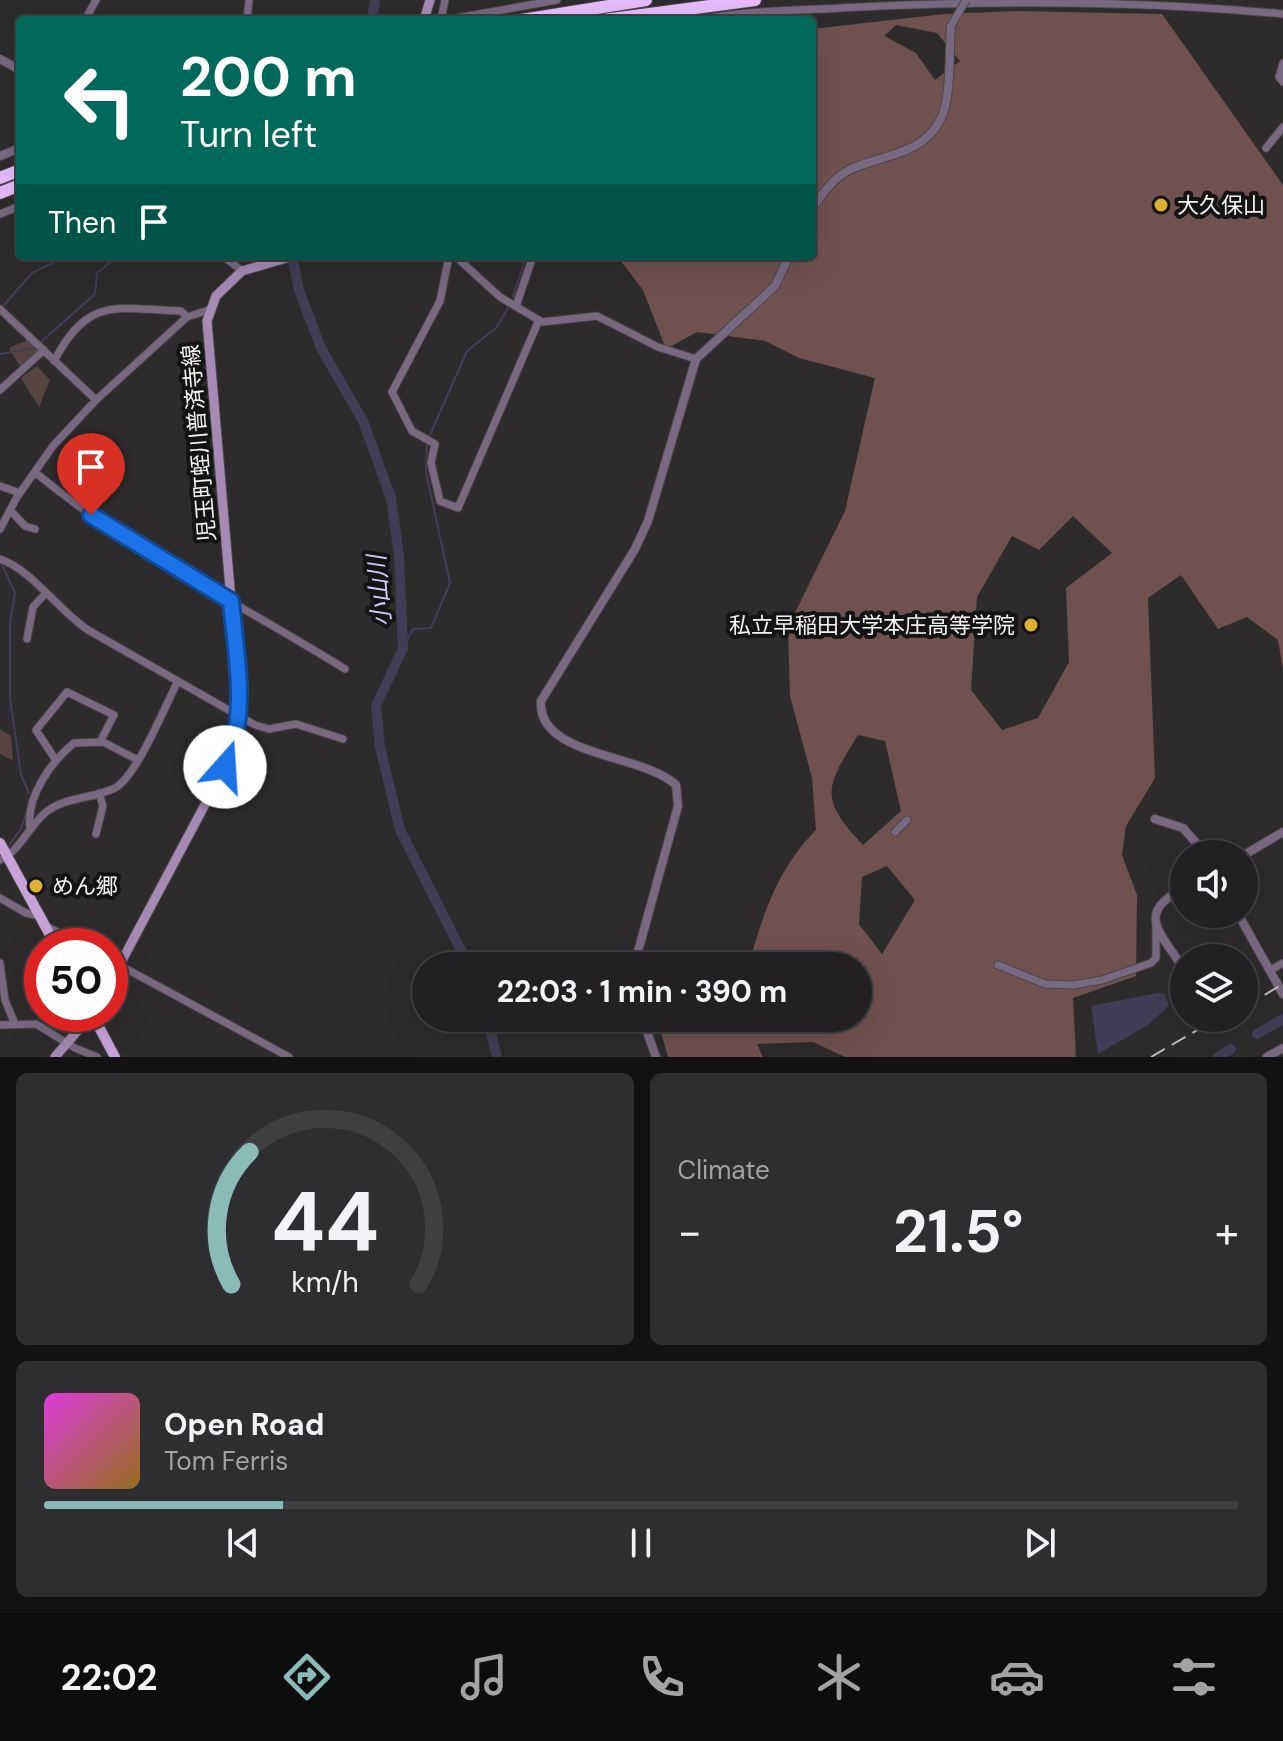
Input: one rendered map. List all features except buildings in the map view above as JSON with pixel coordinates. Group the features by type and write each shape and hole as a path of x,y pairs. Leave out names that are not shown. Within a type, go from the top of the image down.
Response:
{"highway":[{"path":"547,16 646,0"},
{"path":"634,16 755,0"}],"main road":[{"path":"209,310 220,290 242,271 276,260"},
{"name":"児玉町蛭川普済寺線","path":"128,950 225,767 234,745 240,715 209,366 209,310"},
{"path":"0,843 4,858 47,928"},
{"path":"55,1057 77,1032"},
{"path":"101,1032 114,1056"}],"street":[{"path":"460,16 516,3 557,0"},
{"path":"816,204 835,181 849,170 903,154 926,139 945,106 951,26 966,0"},
{"path":"748,16 876,5 993,1 1160,2 1283,14"},
{"path":"1283,63 1279,77 1283,82"},
{"path":"1266,148 1283,127"},
{"path":"228,260 242,271"},
{"path":"451,260 440,301 392,392 412,431 435,444 431,463 440,501 458,508 539,320"},
{"path":"457,260 539,320 552,323 589,314 658,347 696,359"},
{"path":"516,306 532,260"},
{"path":"638,952 678,806 676,785 652,770 555,736 544,724 540,704 577,638 635,549 648,521 696,359 775,286 787,260"},
{"path":"0,309 96,400"},
{"path":"0,529 20,493 53,446 96,400 187,317 209,310"},
{"path":"54,361 78,325 96,312 181,311 187,317"},
{"path":"0,390 44,350"},
{"path":"36,473 68,500 159,560 345,669"},
{"path":"0,486 20,493"},
{"path":"10,510 25,526 35,529"},
{"path":"0,559 18,567 65,615 177,683 261,728 296,724 343,739"},
{"path":"27,639 33,607 45,594"},
{"path":"4,858 30,827 53,807 119,786 177,683"},
{"path":"55,759 36,730 67,692 114,715 100,742"},
{"path":"30,827 31,813 46,771 74,743 100,742 136,759"},
{"path":"96,834 103,806 99,793"},
{"path":"1155,819 1183,828 1194,840"},
{"path":"895,832 907,820"},
{"path":"1258,847 1283,832"},
{"path":"998,965 1045,984 1102,980 1151,963 1156,958 1159,902 1170,896"},
{"path":"0,898 55,928"},
{"path":"1156,924 1170,947"},
{"path":"1246,928 1283,994"},
{"path":"0,963 5,1000 15,1024"},
{"path":"1271,970 1283,963"},
{"path":"128,969 289,1057"},
{"path":"0,1025 36,1024 97,1057"},
{"path":"647,1032 656,1057"},
{"path":"1267,1057 1279,1052"}],"shaded area":[{"path":"1016,11 1162,14 1283,185 1283,669 1278,640 1247,617 1218,629 1181,575 1148,598 1155,778 1126,826 1122,855 1137,895 1136,976 1073,998 1076,1057 845,1057 813,1042 757,1044 763,1057 668,1057 661,1032 872,1032 872,952 752,952 774,890 792,859 816,830 812,778 790,696 788,627 845,511 875,378 799,358 765,341 697,332 666,349 643,290 620,260 816,260 816,29 944,14","holes":["896,25 937,33 960,61 935,80 916,53 884,36","1073,516 1112,553 1066,588 1069,662 1038,718 1002,730 971,690 977,597 1012,536 1039,550","858,735 885,741 901,811 863,845 838,815 833,803 834,780","887,866 915,900 882,954 859,924 862,877"]},
{"path":"30,339 40,349 21,368 9,348"},
{"path":"37,366 50,380 39,407 21,378"},
{"path":"0,729 11,736 13,761 0,754"},
{"path":"1165,994 1169,1006 1149,1024 1098,1054 1091,1006"}],"waterway":[{"name":"小山川","path":"373,16 375,0"},
{"path":"3,306 32,273 58,260"},
{"path":"41,342 95,294 97,273 113,260"},
{"name":"小山川","path":"293,260 299,290 321,348 363,421 391,498 399,556 403,648 376,706 380,747 400,830 462,952"},
{"path":"513,297 525,260"},
{"path":"429,437 467,351 496,328 508,308"},
{"path":"0,354 36,348"},
{"path":"403,648 413,629 431,628 450,583 426,472 427,443"},
{"path":"1,563 15,593 10,622 10,698 21,775 29,793"},
{"path":"9,845 21,829 30,801"},
{"path":"1257,1034 1283,1019"},
{"name":"小山川","path":"491,1032 497,1057"},
{"path":"1218,1057 1231,1049"}],"railway":[{"path":"1258,999 1283,984"},
{"path":"1151,1057 1194,1032"}],"place":[{"name":"大久保山","path":"1161,205"},
{"name":"私立早稲田大学本庄高等学院","path":"1031,625"},
{"name":"めん郷","path":"36,886"}],"route":[{"path":"91,515 159,560 231,601 240,715 234,745 225,767"}]}
